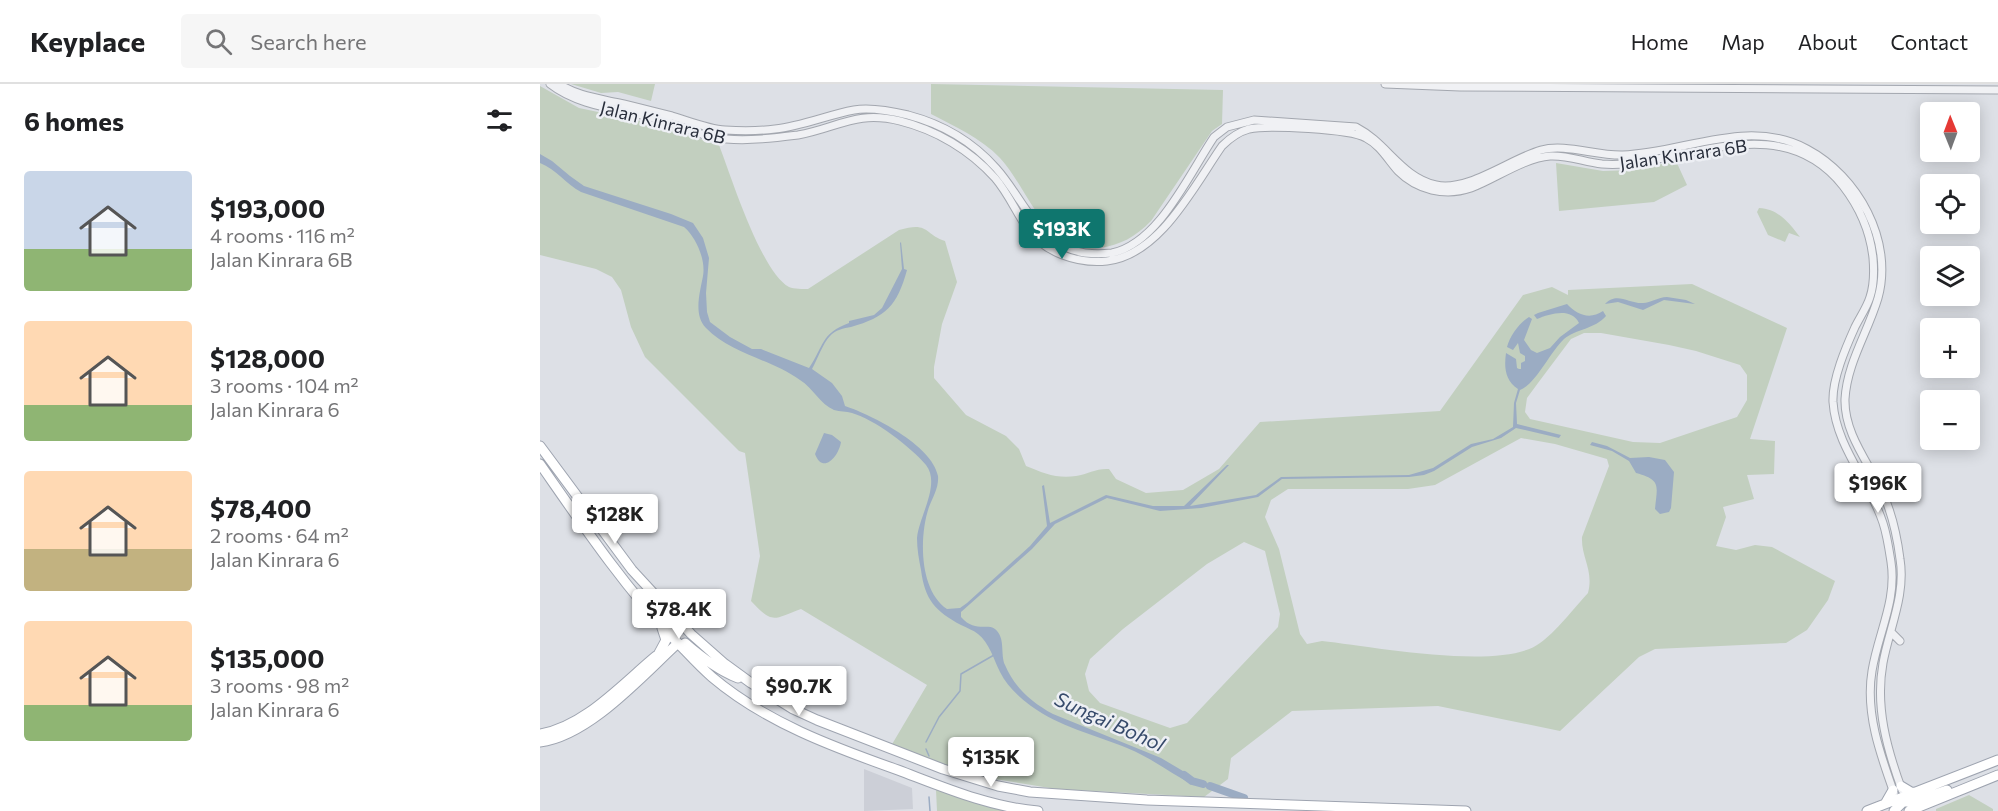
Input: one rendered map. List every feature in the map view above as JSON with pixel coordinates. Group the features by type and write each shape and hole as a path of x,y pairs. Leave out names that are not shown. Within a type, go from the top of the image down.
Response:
{"main road":[{"path":"540,446 632,570 691,634 725,664 792,709 881,745 943,769 998,786 1030,792 1125,799 1466,811"},
{"path":"540,464 617,571 660,624 712,677 748,702 807,735 940,786 990,802 1038,811"},
{"path":"646,586 651,601 676,633 677,641 724,673 751,683"},
{"path":"660,624 666,640 661,655"},
{"path":"540,742 567,736 586,725 677,641"},
{"path":"540,734 561,729 578,720 661,655 680,653 692,658"},
{"path":"1867,811 1902,800 1998,760"},
{"path":"1966,773 1998,766"},
{"path":"1909,811 1998,775"},
{"path":"1902,800 1912,802 1934,794 1970,786"},
{"path":"1884,806 1897,788 1917,793"},
{"path":"1894,811 1902,800"}],"street":[{"name":"Jalan Kinrara 6B","path":"550,84 561,93 577,100 638,113 724,139 752,140 800,134 848,119 863,117 894,119 925,128 950,141 982,165 1001,186 1028,230 1038,240 1066,256 1095,262 1120,258 1148,244 1166,227 1221,146 1240,131 1251,128 1333,131 1364,136 1372,141 1410,181 1430,190 1449,193 1473,188 1547,156 1565,156 1601,164 1640,163 1725,146 1760,143 1791,148 1817,161 1836,178 1862,214 1872,245 1874,279 1871,296 1845,352 1833,399 1843,441 1883,521 1891,560 1894,582 1891,606 1872,672 1870,695 1873,727 1902,800"},
{"name":"Jalan Kinrara 6B","path":"559,84 585,97 618,103 723,130 772,129 802,125 854,110 876,109 906,114 928,121 955,135 995,166 1039,229 1047,236 1066,248 1093,254 1112,253 1146,236 1161,220 1214,137 1227,127 1254,120 1356,127 1371,134 1419,179 1438,186 1456,185 1538,151 1554,148 1598,155 1623,155 1650,152 1710,139 1752,135 1799,144 1819,155 1847,182 1867,211 1879,245 1881,261 1878,298 1852,366 1845,401 1853,437 1883,493 1894,522 1901,563 1900,595 1881,675 1882,726 1897,788"},
{"path":"1385,84 1460,87 1716,86 1998,90"},
{"path":"1879,644 1890,636 1900,641"}],"shaded area":[{"path":"864,769 912,788 913,809 864,811"}],"green space":[{"path":"571,84 655,84 651,101 618,92 601,93"},
{"path":"931,84 1223,90 1222,124 1212,131 1145,227 1114,245 1081,248 1065,242 1040,218 1010,171 993,151 967,133 931,114"},
{"path":"540,86 579,108 655,124 719,145 758,244 778,278 789,287 808,289 899,230 921,228 945,241 957,282 942,324 934,378 966,415 1006,436 1019,449 1026,466 1063,477 1109,469 1116,479 1146,493 1183,490 1219,469 1260,422 1440,411 1523,295 1552,287 1568,295 1568,290 1692,284 1787,328 1750,439 1775,441 1774,474 1747,475 1754,499 1723,507 1726,517 1716,546 1736,550 1755,545 1772,547 1835,581 1828,600 1807,630 1786,643 1655,649 1639,657 1560,731 1438,706 1292,711 1231,758 1228,779 1204,797 1056,789 995,779 942,765 891,746 927,685 801,609 773,618 764,614 751,601 760,556 745,453 739,451 645,357 631,327 621,290 612,277 596,269 540,255","holes":["1584,333 1601,333 1669,345 1740,365 1747,375 1747,400 1737,417 1660,443 1633,442 1530,419 1525,412 1527,398 1571,339","1521,438 1555,444 1607,459 1609,466 1582,537 1589,578 1588,593 1546,639 1522,651 1497,656 1435,655 1322,641 1307,644 1300,634 1279,549 1265,517 1271,500 1288,489 1408,489 1435,485","1244,542 1265,551 1280,614 1278,627 1187,723 1170,728 1100,703 1089,691 1085,674 1090,659 1123,629 1207,564"]},
{"path":"1676,161 1687,185 1654,202 1559,211 1556,163 1603,171 1633,170"},
{"path":"1759,208 1778,214 1800,237 1789,233 1785,242 1768,235 1757,212"},
{"path":"936,790 1004,811 937,811"},
{"path":"1969,795 1993,811 1936,811 1936,809"}],"water":[{"path":"540,154 584,186 693,223 703,238 709,258 706,293 710,322 730,337 752,349 761,349 809,368 824,341 833,331 849,321 874,315 882,308 902,269 901,242 904,269 907,270 894,301 873,319 832,334 812,369 832,383 842,396 845,406 870,416 899,433 925,453 933,464 938,480 926,519 924,562 931,589 947,609 960,608 967,603 1030,546 1047,526 1042,486 1044,485 1050,523 1106,495 1153,506 1184,506 1227,465 1229,465 1190,506 1256,495 1281,477 1409,475 1433,468 1471,444 1493,439 1513,427 1514,403 1518,389 1510,382 1506,373 1506,353 1516,359 1517,368 1521,369 1525,356 1520,353 1518,343 1513,350 1507,347 1515,330 1525,320 1529,317 1532,319 1524,340 1531,350 1537,353 1550,348 1560,337 1579,323 1566,313 1537,319 1534,315 1567,304 1584,315 1589,316 1603,311 1606,316 1596,324 1564,339 1532,381 1520,390 1516,403 1517,424 1561,435 1559,438 1516,428 1501,438 1472,447 1424,475 1282,479 1258,497 1201,508 1160,511 1107,498 1055,524 1032,549 961,612 961,617 971,625 995,629 1002,641 1004,661 1009,673 1024,694 1038,705 1053,714 1161,758 1188,774 1193,779 1190,783 1135,752 1053,719 1018,695 1003,677 982,637 944,615 933,604 925,589 917,538 930,491 930,473 926,465 902,442 881,427 850,412 834,410 800,380 727,344 706,328 702,323 699,310 703,263 696,243 684,227 581,192 540,163"},
{"path":"1667,297 1695,304 1664,300 1643,310 1618,302 1605,304 1614,298 1643,303"},
{"path":"824,433 832,435 841,442 834,457 822,463 815,454"},
{"path":"1592,442 1607,446 1630,458 1649,457 1665,460 1674,472 1669,512 1660,514 1655,509 1657,489 1654,481 1636,473 1629,461 1612,451 1590,445"}],"waterway":[{"path":"926,742 939,717 960,691 961,674 994,655"},
{"path":"926,749 929,756"},
{"name":"Sungai Bohol","path":"1184,775 1192,781 1203,784"},
{"name":"Sungai Bohol","path":"1210,786 1244,798"},
{"path":"929,797 930,811"}]}
